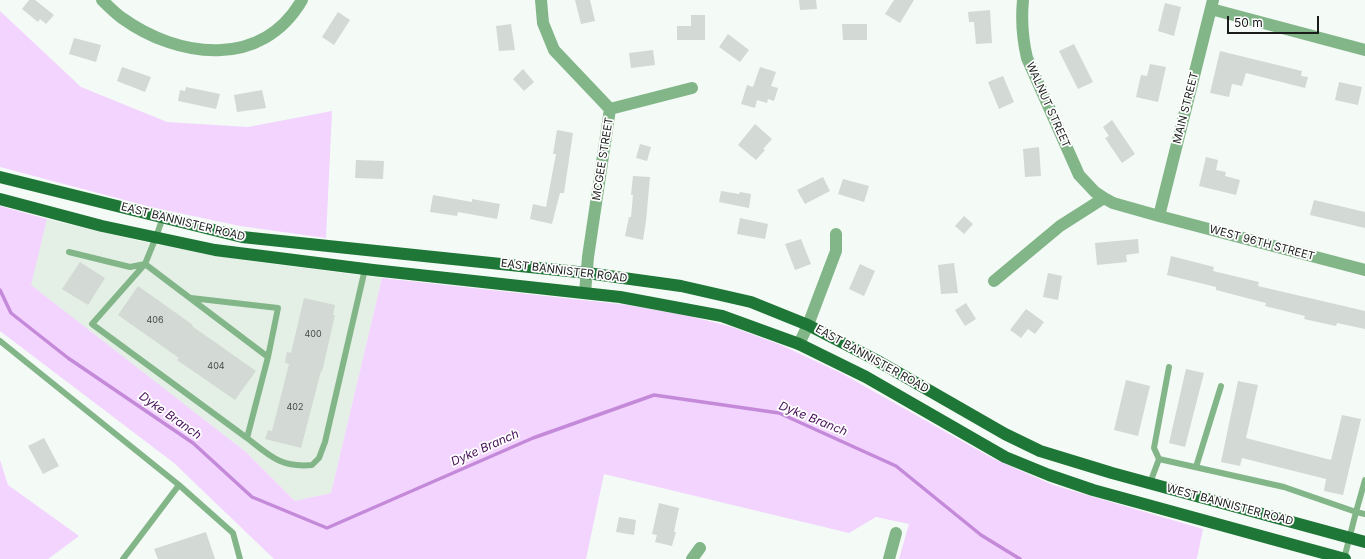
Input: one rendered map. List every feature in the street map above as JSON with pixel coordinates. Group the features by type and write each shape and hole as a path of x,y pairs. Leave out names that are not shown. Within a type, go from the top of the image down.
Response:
{"main road":[{"name":"EAST BANNISTER ROAD","path":"0,178 242,237 587,273 681,286 751,302 808,325 876,360 1005,434 1040,451 1095,467"},
{"name":"EAST BANNISTER ROAD","path":"0,199 102,226 215,250 365,269 620,296 722,316 799,344 866,377 1005,457 1049,475 1093,490"},
{"name":"WEST BANNISTER ROAD","path":"1095,467 1365,542"},
{"name":"WEST BANNISTER ROAD","path":"1093,490 1344,559"}],"street":[{"path":"102,0 122,18 147,33 174,44 200,50 221,51 242,47 262,39 280,27 298,7 302,0"},
{"name":"MCGEE STREET","path":"541,0 543,23 554,50 610,109 585,293"},
{"name":"WALNUT STREET","path":"1023,0 1021,20 1023,42 1027,58 1079,175 1095,192 1113,203 1158,216"},
{"path":"1212,4 1365,50"},
{"name":"MAIN STREET","path":"1158,216 1212,4"},
{"path":"610,109 692,88"},
{"path":"994,281 1060,226 1104,198"},
{"name":"WEST 96TH STREET","path":"1158,216 1365,270"},
{"path":"799,344 808,325 836,251 836,234"},
{"path":"889,559 896,533"},
{"path":"692,559 700,548"}],"lane":[{"path":"162,217 145,264 92,324 272,458 286,464 298,466 312,465 319,458 325,442 365,269"},
{"path":"69,252 130,267 145,264 268,357"},
{"path":"190,298 278,308 268,357 247,438"},
{"path":"0,342 179,485 233,533 240,559"},
{"path":"1150,483 1159,459 1154,448 1169,367"},
{"path":"1196,467 1221,386"},
{"path":"1159,459 1284,487 1365,514"},
{"path":"1344,559 1348,538 1365,480"},
{"path":"123,559 179,485"}],"shaded area":[{"path":"0,11 81,87 167,122 248,127 332,111 326,238 240,226 151,207 0,167"},
{"path":"0,206 47,219 31,285 246,452 295,501 331,493 382,278 628,305 689,316 732,327 781,345 841,373 992,458 1053,485 1203,529 1197,558 899,559 909,524 876,517 849,533 604,474 586,559 274,559 174,463 0,331"},
{"path":"47,219 140,241 235,259 382,278 331,493 295,501 246,452 30,285"},
{"path":"0,460 8,485 79,536 48,559 0,559"}],"building":[{"path":"29,0 35,0 54,15 46,24 40,19 38,22 22,9"},
{"path":"575,0 590,0 595,21 581,24"},
{"path":"799,0 816,0 817,9 800,10"},
{"path":"894,0 914,0 900,23 885,14"},
{"path":"1165,3 1181,7 1174,36 1158,31"},
{"path":"990,10 992,43 976,44 974,22 969,22 968,12"},
{"path":"338,12 350,20 334,45 322,37"},
{"path":"691,15 705,15 705,40 677,40 677,26 691,26"},
{"path":"511,24 515,50 499,51 496,26"},
{"path":"842,24 867,24 867,40 843,40"},
{"path":"728,34 749,50 740,62 719,47"},
{"path":"74,38 101,45 96,62 69,54"},
{"path":"1074,44 1093,82 1078,89 1059,51"},
{"path":"653,50 655,65 631,68 629,53"},
{"path":"1220,51 1302,71 1301,76 1308,77 1305,88 1246,73 1242,86 1232,84 1229,97 1210,93"},
{"path":"1150,64 1166,67 1158,102 1136,97 1141,75 1147,76"},
{"path":"122,67 151,77 145,92 117,81"},
{"path":"760,67 776,72 771,86 778,88 774,101 768,99 767,103 757,100 755,108 741,104 747,85 753,87"},
{"path":"523,69 534,82 524,91 513,79"},
{"path":"1003,76 1014,102 999,109 988,82"},
{"path":"1339,82 1362,87 1358,105 1335,100"},
{"path":"186,87 220,94 216,109 178,101 180,90 185,91"},
{"path":"262,90 266,108 237,112 234,95"},
{"path":"1112,120 1135,154 1122,163 1105,138 1109,136 1103,127"},
{"path":"755,124 772,139 756,160 738,145"},
{"path":"557,130 573,133 564,193 560,193 552,224 530,219 533,204 546,207 556,154 553,154"},
{"path":"640,144 651,147 647,161 636,158"},
{"path":"1039,147 1041,176 1025,177 1023,149"},
{"path":"1206,157 1218,160 1216,170 1226,172 1225,176 1240,180 1236,195 1199,186"},
{"path":"356,160 384,161 383,179 355,178"},
{"path":"633,176 650,177 643,240 625,236 629,217 631,217"},
{"path":"823,177 830,191 805,204 797,190"},
{"path":"843,179 869,186 864,202 838,194"},
{"path":"721,191 751,194 749,208 719,202"},
{"path":"433,195 472,202 472,199 500,204 497,219 458,212 457,216 430,212"},
{"path":"1314,200 1365,212 1365,228 1310,215"},
{"path":"964,216 973,224 964,234 955,226"},
{"path":"740,218 768,224 765,239 737,234"},
{"path":"801,239 811,264 795,270 785,244"},
{"path":"1138,239 1139,253 1126,255 1127,262 1097,265 1095,243"},
{"path":"1171,256 1214,267 1213,271 1259,282 1258,286 1365,311 1365,329 1337,323 1336,326 1304,319 1305,316 1265,306 1266,303 1216,290 1216,287 1167,275"},
{"path":"80,262 105,278 88,305 62,289"},
{"path":"954,263 958,293 941,294 938,265"},
{"path":"860,264 875,271 864,296 849,289"},
{"path":"1048,273 1062,276 1058,300 1043,297"},
{"path":"138,286 256,371 235,400 177,360 179,358 118,315"},
{"path":"304,298 335,305 333,315 335,315 322,372 321,371 301,448 265,439 268,430 272,431 289,364 285,363 287,352 291,353"},
{"path":"966,303 976,319 965,326 955,310"},
{"path":"1026,309 1044,322 1035,334 1028,329 1021,338 1010,330"},
{"path":"1186,369 1204,373 1185,447 1169,443"},
{"path":"1126,380 1150,386 1138,436 1114,430"},
{"path":"1238,381 1258,385 1246,438 1331,460 1342,415 1361,419 1343,495 1324,491 1326,479 1242,458 1240,466 1221,462"},
{"path":"44,438 59,466 43,474 28,446"},
{"path":"659,503 679,508 674,532 676,532 672,546 655,542 657,535 652,534"},
{"path":"619,517 636,520 634,535 616,532"},
{"path":"206,532 215,559 158,559 154,549"}],"waterway":[{"name":"Dyke Branch","path":"0,290 11,313 68,358 193,443 252,497 327,528 533,438 654,395 779,413 896,466 981,535 1020,559"}]}
